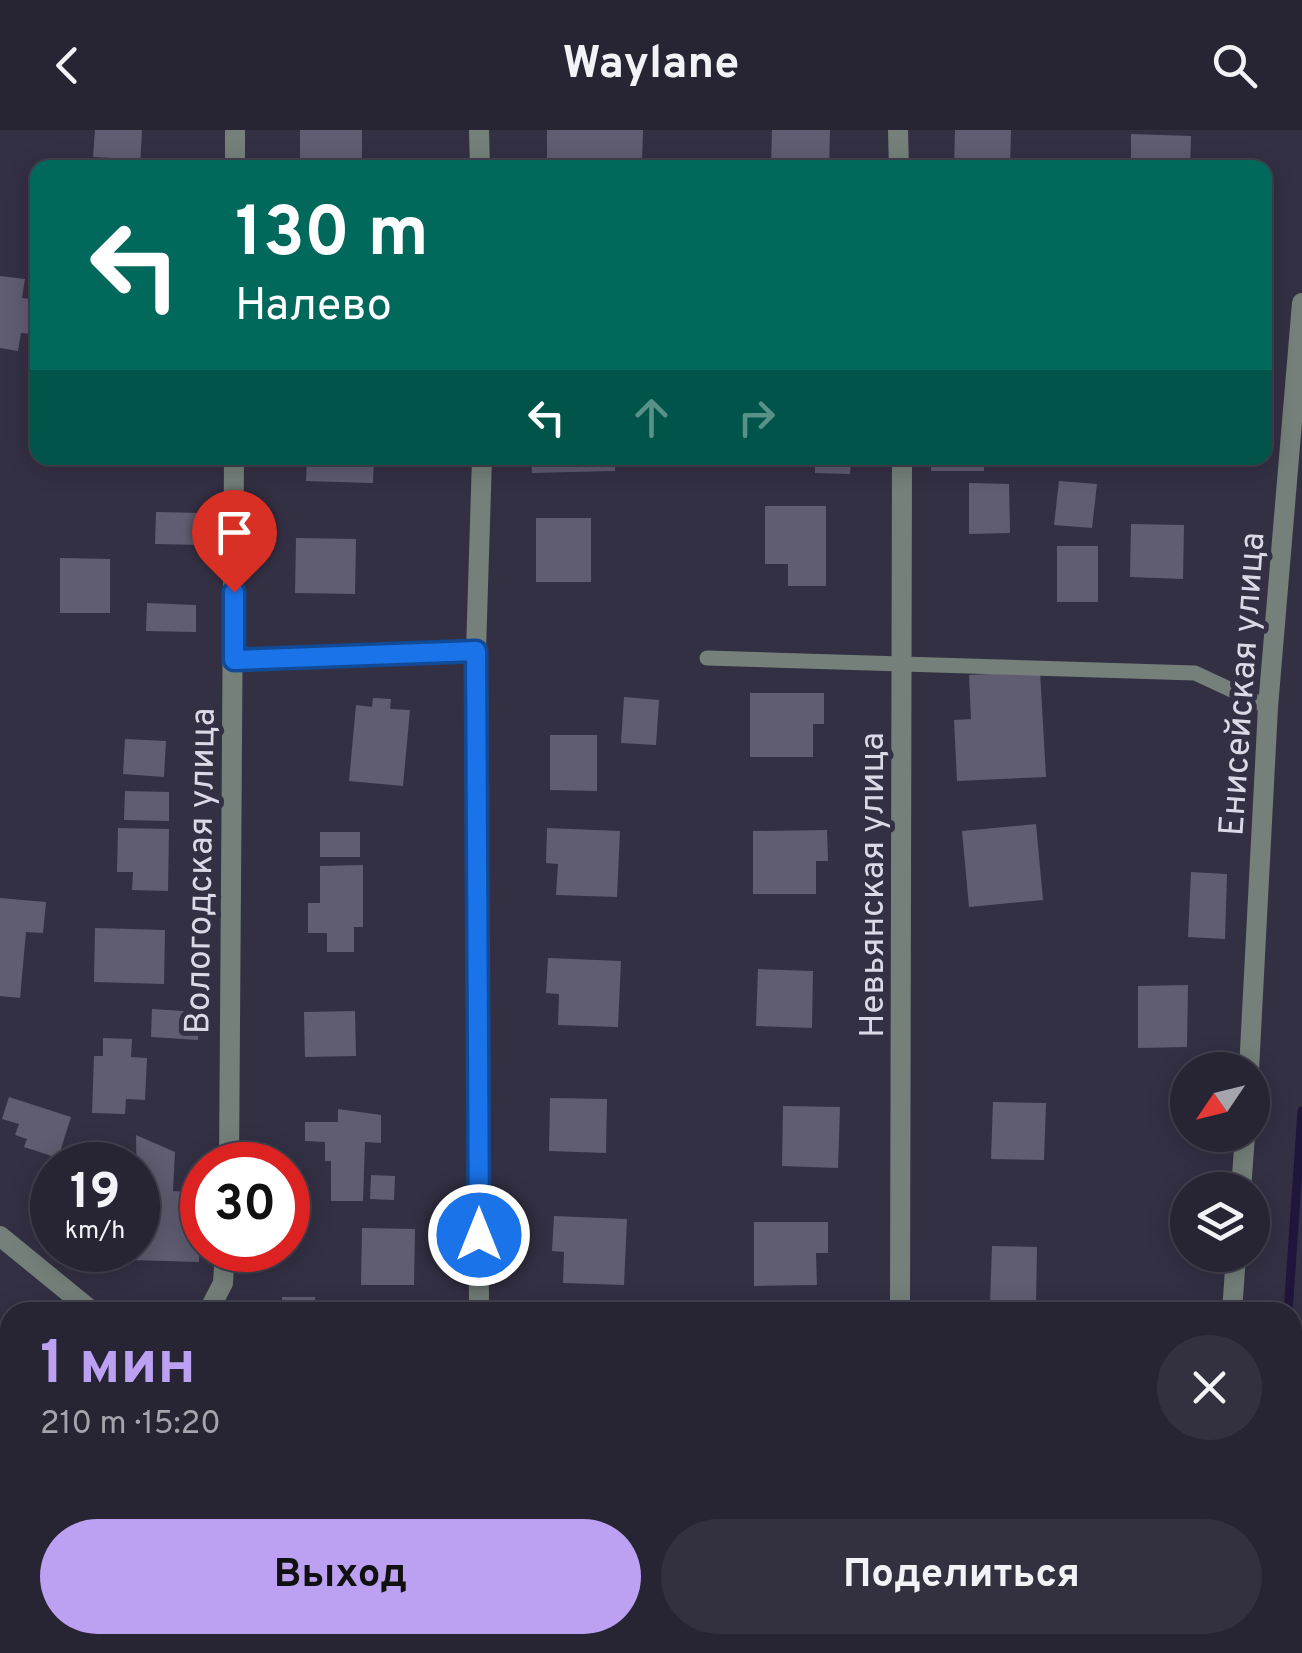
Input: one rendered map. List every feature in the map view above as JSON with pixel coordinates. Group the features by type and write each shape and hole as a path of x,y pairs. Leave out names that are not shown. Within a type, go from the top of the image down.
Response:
{"street":[{"path":"234,130 234,160"},
{"path":"479,130 480,160"},
{"path":"898,130 898,160"},
{"name":"Енисейская улица","path":"1250,1052 1268,707 1302,303"},
{"name":"Вологодская улица","path":"229,1142 234,465"},
{"path":"479,1302 476,651 482,465"},
{"name":"Невьянская улица","path":"900,1302 905,664 902,465"},
{"path":"0,1236 81,1302"},
{"path":"213,1302 223,1284 224,1272"},
{"path":"1233,1302 1235,1272"}],"lane":[{"path":"234,660 476,651"},
{"path":"707,658 1195,673 1268,707"}],"building":[{"path":"95,130 142,130 140,160 93,157"},
{"path":"300,130 362,130 362,160 300,160"},
{"path":"547,130 643,130 642,160 547,160"},
{"path":"772,130 830,130 829,160 771,160"},
{"path":"955,130 1011,130 1010,160 954,160"},
{"path":"1131,134 1191,136 1190,160 1131,160"},
{"path":"0,276 25,279 22,298 30,299 30,334 21,333 18,351 0,348"},
{"path":"307,465 374,465 373,483 306,481"},
{"path":"531,465 615,465 615,471 532,473"},
{"path":"815,465 851,465 850,474 815,473"},
{"path":"931,465 984,465 984,471 931,471"},
{"path":"1059,481 1097,484 1092,528 1054,525"},
{"path":"969,483 1009,484 1010,533 969,534"},
{"path":"765,506 826,506 826,586 788,586 788,564 765,564"},
{"path":"156,512 201,513 200,545 155,544"},
{"path":"536,518 591,518 591,582 536,582"},
{"path":"1131,524 1184,525 1183,579 1130,577"},
{"path":"296,538 356,539 355,594 295,593"},
{"path":"1057,546 1098,546 1098,602 1057,602"},
{"path":"60,558 110,559 110,613 60,613"},
{"path":"147,603 196,605 196,632 146,631"},
{"path":"1040,671 1046,777 957,781 954,720 971,719 969,675"},
{"path":"750,693 824,693 824,724 813,724 813,757 750,757"},
{"path":"624,697 659,700 656,745 621,743"},
{"path":"373,698 391,699 390,709 410,710 403,786 349,781 356,705 372,707"},
{"path":"550,735 597,735 597,791 550,790"},
{"path":"125,739 166,741 164,777 123,774"},
{"path":"125,791 169,792 169,821 124,820"},
{"path":"1036,824 1043,900 969,907 962,831"},
{"path":"118,828 169,829 168,891 132,890 133,872 117,872"},
{"path":"547,828 620,831 617,897 556,895 558,864 546,863"},
{"path":"827,830 828,861 816,861 816,894 753,894 753,831"},
{"path":"320,832 360,832 360,857 320,857"},
{"path":"363,865 363,927 354,927 354,952 327,952 327,933 308,933 308,903 320,903 320,866"},
{"path":"1191,872 1227,874 1225,939 1188,937"},
{"path":"0,898 46,902 43,933 26,932 20,998 0,996"},
{"path":"95,928 165,930 164,984 94,982"},
{"path":"548,958 621,961 618,1027 558,1025 559,994 546,993"},
{"path":"758,969 813,971 812,1028 756,1026"},
{"path":"1188,985 1187,1047 1138,1048 1138,986"},
{"path":"152,1009 199,1012 198,1040 151,1037"},
{"path":"355,1011 356,1056 305,1057 304,1012"},
{"path":"103,1038 132,1039 131,1057 147,1058 145,1100 126,1099 125,1114 92,1113 94,1056 103,1056"},
{"path":"9,1097 71,1117 63,1142 30,1142 30,1149 24,1147 27,1139 15,1135 19,1124 2,1119"},
{"path":"550,1098 607,1099 606,1153 549,1151"},
{"path":"993,1102 1046,1103 1044,1160 991,1159"},
{"path":"783,1106 840,1107 838,1168 782,1166"},
{"path":"338,1109 381,1115 381,1143 365,1142 363,1201 331,1201 331,1161 325,1161 325,1142 305,1141 305,1122 338,1122"},
{"path":"160,1145 175,1152 173,1191 180,1192 180,1261 160,1261"},
{"path":"371,1175 395,1176 394,1200 370,1199"},
{"path":"554,1216 627,1219 624,1285 563,1283 564,1252 552,1251"},
{"path":"754,1222 828,1222 828,1253 816,1253 817,1285 754,1286"},
{"path":"362,1228 415,1229 414,1285 361,1285"},
{"path":"992,1246 1037,1247 1036,1302 990,1302"},
{"path":"282,1297 315,1297 315,1302 282,1302"}],"waterway":[{"path":"1289,1302 1302,1111"}],"route":[{"path":"234,592 234,660 476,651 479,1235"}]}
